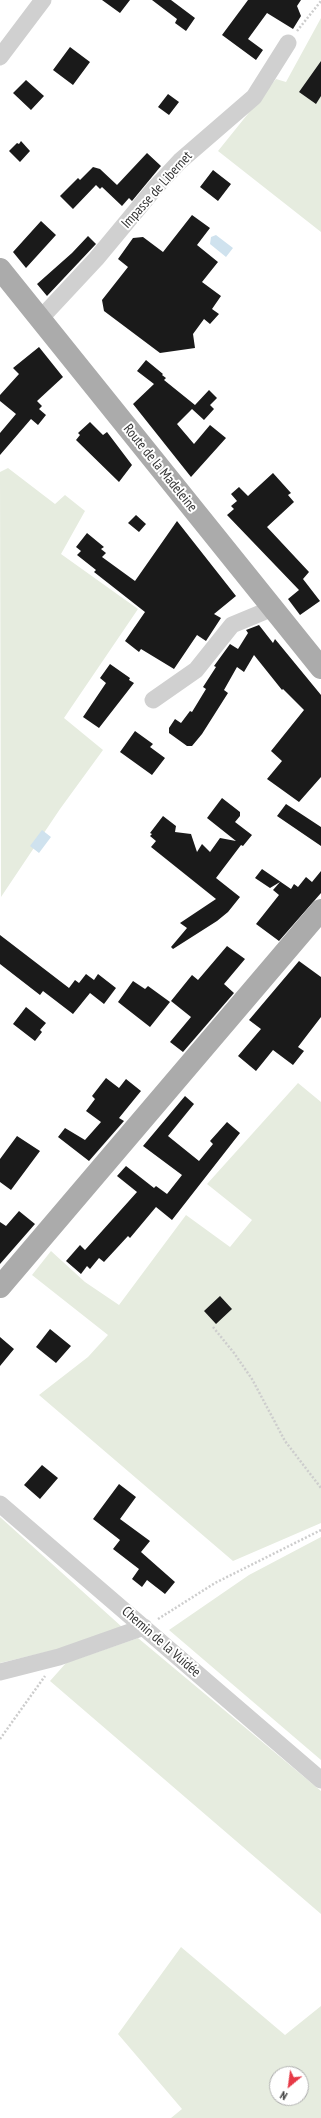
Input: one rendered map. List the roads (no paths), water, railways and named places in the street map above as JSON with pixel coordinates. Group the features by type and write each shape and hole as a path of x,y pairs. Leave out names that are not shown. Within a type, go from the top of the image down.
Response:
{"main road":[{"name":"Route de la Madeleine","path":"0,269 321,667"},
{"path":"0,1287 321,910"}],"street":[{"path":"0,57 43,0"},
{"name":"Impasse de Libernet","path":"40,319 96,259 155,188 180,161 254,97 288,42"},
{"path":"154,700 196,670 232,625 273,608"},
{"name":"Chemin de la Vuidée","path":"0,1504 321,1780"},
{"path":"0,1672 59,1657 144,1627"}],"water":[{"path":"216,235 233,248 226,257 210,244 211,237"},
{"path":"42,830 51,837 39,853 30,846"}]}
